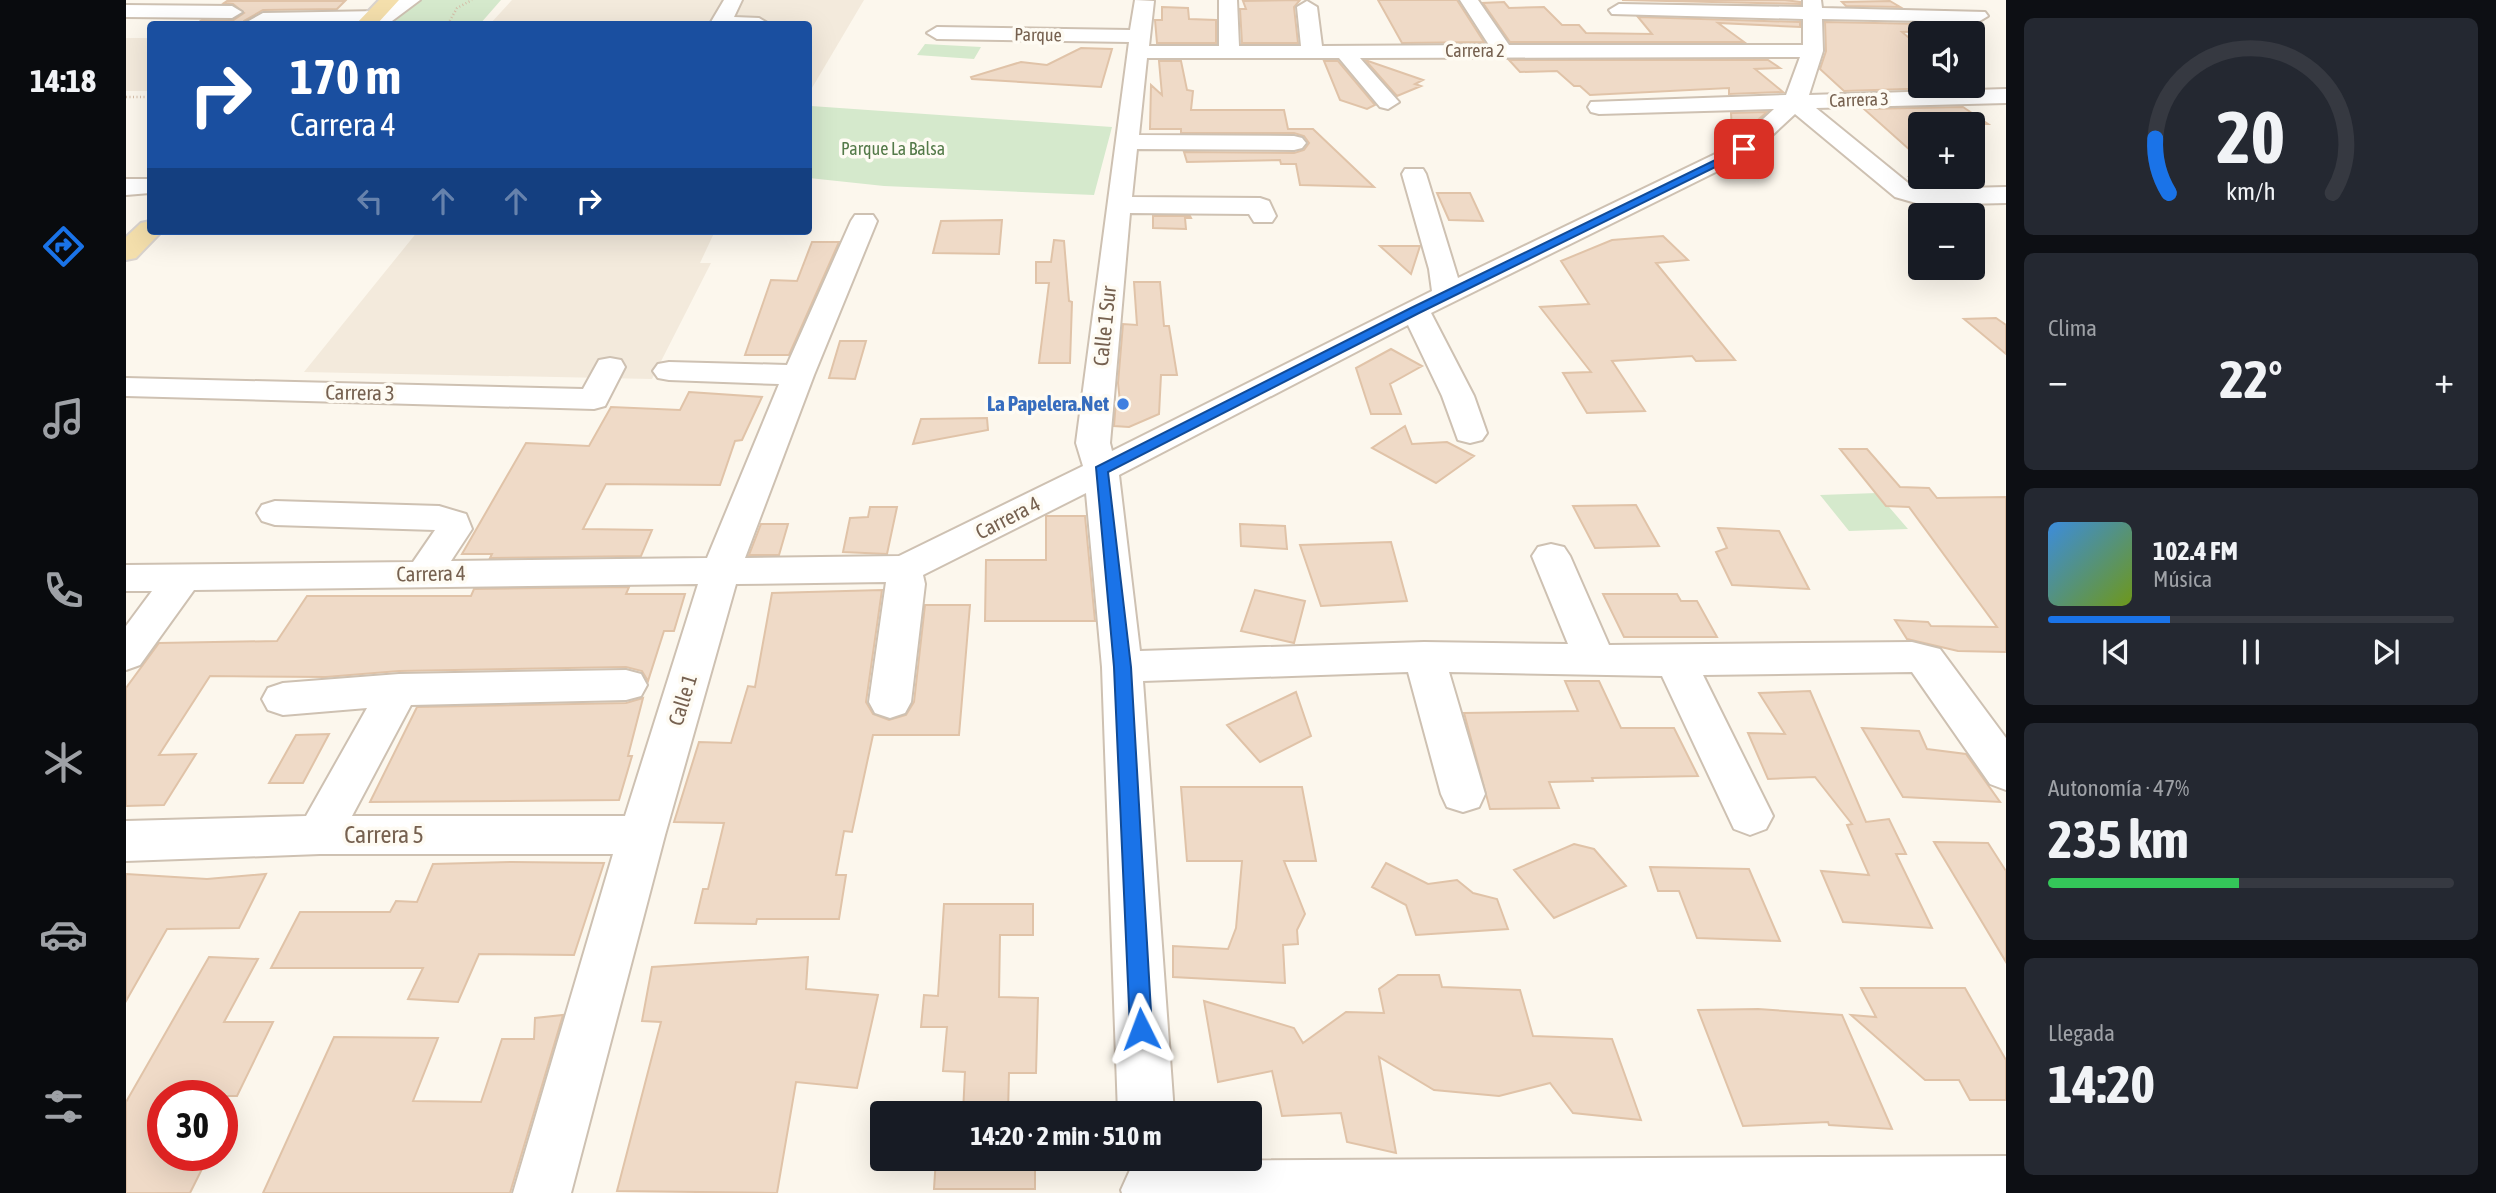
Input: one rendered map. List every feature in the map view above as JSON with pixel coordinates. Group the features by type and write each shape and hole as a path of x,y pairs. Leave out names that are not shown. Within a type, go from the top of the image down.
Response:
{"main road":[{"path":"370,21 390,0"},
{"path":"126,252 147,232"}],"street":[{"path":"370,21 385,18 411,0"},
{"path":"722,21 733,0"},
{"path":"1228,0 1229,52"},
{"path":"1469,0 1503,51"},
{"path":"1619,10 1813,6 1978,16 1955,0"},
{"name":"Calle 1 Sur","path":"1144,1 1118,205 1093,443 1101,470 1122,667 1145,1101"},
{"path":"1813,6 1812,51 1796,102 1904,192 1923,197 2006,195"},
{"path":"1307,7 1312,52"},
{"path":"126,12 232,12"},
{"name":"Parque","path":"937,33 1138,44"},
{"name":"Carrera 2","path":"1138,44 1229,52 1812,51"},
{"path":"1434,51 1449,73"},
{"path":"1347,52 1364,77 1378,86 1388,102"},
{"name":"Carrera 3","path":"1599,107 1796,102 1908,94"},
{"path":"1996,96 2006,110"},
{"name":"Carrera 4","path":"126,578 902,569 926,560 1415,310 1744,149 1796,102"},
{"path":"1127,142 1294,143"},
{"path":"1414,174 1443,269 1447,295"},
{"path":"1118,205 1260,206 1263,216"},
{"name":"Calle 1","path":"542,1193 642,835 721,571 798,375 864,221"},
{"path":"1415,310 1458,396 1470,433"},
{"path":"367,393 389,362"},
{"name":"Carrera 3","path":"126,387 594,399 610,367"},
{"path":"669,371 798,375"},
{"path":"275,513 439,518 453,522 454,529 424,575"},
{"path":"1551,556 1594,658"},
{"path":"890,702 906,584 902,569"},
{"path":"126,655 183,577"},
{"path":"1424,657 1463,794"},
{"path":"1122,667 1424,657 1676,661 1912,657 1926,660 2006,772"},
{"path":"1676,661 1750,816"},
{"path":"283,699 399,690 626,685"},
{"path":"320,835 340,792 399,690"},
{"name":"Carrera 5","path":"126,841 320,835 642,835"},
{"path":"1149,1180 2006,1185"}],"path":[{"path":"450,21 457,8 472,0"},
{"path":"126,97 147,97"}],"shaded area":[{"path":"512,0 864,0 812,88 812,21 493,21"},
{"path":"126,38 147,38 147,91 126,91"},
{"path":"415,235 713,235 700,263 711,263 652,379 304,372"}],"green space":[{"path":"418,0 501,0 483,21 386,21"},
{"path":"925,44 981,47 974,59 917,55"},
{"name":"Parque La Balsa","path":"812,106 1112,127 1094,195 884,186 812,178"},
{"path":"1877,493 1908,529 1849,531 1820,495"}],"building":[{"path":"1300,0 1294,7 1298,43 1242,43 1240,9 1246,9 1243,1"},
{"path":"1378,0 1457,0 1484,42 1402,43"},
{"path":"1622,0 1785,0 1800,4"},
{"path":"345,1 337,9 263,10 244,21 232,21 244,13 233,4 224,3"},
{"path":"1890,1 1900,7 1846,6 1842,2"},
{"path":"1504,2 1509,8 1544,7 1562,25 1579,25 1586,33 1652,34 1638,17 1800,22 1800,27 1718,23 1744,42 1510,42 1483,3"},
{"path":"1162,7 1188,8 1189,19 1216,20 1216,43 1157,43 1155,20 1162,20"},
{"path":"1825,22 1908,24 1908,32 1902,32 1908,37 1908,89 1844,91 1820,69 1826,51"},
{"path":"1081,48 1112,49 1101,87 971,77 1021,62 1047,65"},
{"path":"1509,60 1768,60 1780,68 1755,69 1783,92 1729,94 1729,88 1590,95 1580,86 1574,86 1557,71 1520,72"},
{"path":"1159,61 1181,61 1187,90 1193,91 1191,110 1284,110 1288,129 1313,129 1374,187 1300,185 1296,164 1281,164 1280,160 1187,162 1184,152 1294,153 1304,150 1309,143 1304,136 1294,133 1181,133 1181,129 1150,129 1151,85 1162,95"},
{"path":"1324,61 1338,61 1375,105 1367,109 1340,100"},
{"path":"1366,61 1423,80 1415,84 1421,86 1397,96"},
{"path":"1963,107 1970,112 1908,112 1908,148 1864,109"},
{"path":"1767,112 1751,126 1732,131 1731,113"},
{"path":"1437,193 1470,193 1483,221 1449,220"},
{"path":"1153,216 1191,218 1185,218 1186,229 1153,228"},
{"path":"1002,220 999,254 933,253 941,221"},
{"path":"1663,236 1688,260 1656,263 1735,360 1696,361 1692,356 1612,361 1645,411 1587,413 1563,373 1591,372 1540,307 1589,304 1561,261 1612,240"},
{"path":"1054,240 1064,241 1069,301 1072,302 1070,363 1039,363 1049,283 1036,283 1036,262 1051,262"},
{"path":"812,242 839,242 789,355 745,355 771,280 797,281"},
{"path":"1380,246 1420,246 1411,274"},
{"path":"1134,282 1160,282 1164,326 1169,326 1177,375 1161,375 1159,414 1129,427 1114,426 1116,401 1120,402 1118,383 1123,324 1137,325"},
{"path":"1996,318 2006,325 2006,354 1964,319"},
{"path":"840,341 866,341 855,379 829,378"},
{"path":"1391,349 1422,366 1390,384 1401,414 1371,414 1356,368"},
{"path":"689,392 762,397 742,440 735,441 720,485 606,484 583,529 652,530 641,556 490,558 492,554 462,554 526,443 589,446 611,407 680,410"},
{"path":"987,418 988,430 913,444 921,419"},
{"path":"1405,426 1412,444 1447,442 1474,456 1436,483 1372,448"},
{"path":"1840,449 1867,449 1900,487 1929,488 1937,498 2006,497 2006,652 1958,651 1907,639 1895,620 1928,622 1931,626 1997,627 1909,507 1886,506"},
{"path":"1636,505 1659,546 1595,548 1573,506"},
{"path":"870,507 897,507 887,554 843,552 850,518 868,517"},
{"path":"1046,516 1085,516 1095,621 985,621 986,560 1046,560"},
{"path":"761,524 788,524 779,555 749,555"},
{"path":"1240,524 1285,526 1287,549 1241,546"},
{"path":"1718,528 1779,531 1809,589 1732,585 1716,552 1727,548"},
{"path":"1391,542 1407,601 1321,606 1300,545"},
{"path":"629,587 626,594 685,594 674,631 664,631 648,681 642,671 626,667 399,671 326,677 210,676 159,755 196,754 164,805 126,806 126,688 159,643 277,641 307,596 471,596 474,589"},
{"path":"882,590 866,702 873,714 889,720 906,715 914,702 925,605 970,605 959,735 873,735 852,832 844,831 836,875 846,875 839,919 757,919 756,924 695,923 703,889 708,889 724,823 674,822 699,742 731,743 748,686 755,687 772,593"},
{"path":"1255,590 1305,601 1294,643 1241,631"},
{"path":"1603,594 1677,594 1681,601 1697,601 1717,637 1624,637"},
{"path":"1565,681 1599,681 1621,728 1674,728 1698,776 1592,778 1593,781 1549,782 1559,808 1490,809 1464,713 1578,711"},
{"path":"1810,691 1866,822 1889,819 1906,854 1896,854 1932,928 1843,922 1821,871 1869,875 1847,825 1852,824 1815,777 1768,779 1748,733 1785,734 1759,693"},
{"path":"1296,692 1311,736 1260,762 1227,725"},
{"path":"643,698 628,756 632,756 619,800 370,802 417,707 626,703"},
{"path":"1862,728 1919,731 1927,749 1966,754 2000,802 1903,797"},
{"path":"329,734 303,783 269,783 296,735"},
{"path":"1181,787 1302,787 1316,861 1284,861 1305,914 1297,930 1298,944 1283,945 1285,983 1173,977 1173,946 1228,949 1236,928 1242,861 1187,861"},
{"path":"1934,842 1988,843 2006,871 2006,962"},
{"path":"1574,844 1594,849 1626,886 1554,918 1514,870"},
{"path":"604,863 574,955 479,954 458,1002 408,999 423,968 271,968 300,912 390,912 396,901 417,902 433,864"},
{"path":"1386,863 1428,884 1457,880 1473,893 1497,899 1508,929 1416,935 1406,905 1372,887"},
{"path":"1650,867 1749,869 1780,941 1697,938 1679,891 1658,891"},
{"path":"126,874 207,879 266,874 239,928 167,929 126,1001"},
{"path":"944,904 1033,904 1033,935 1000,935 999,997 1038,998 1036,1073 1009,1073 1008,1101 964,1101 965,1072 943,1071 947,1027 921,1027 924,995 938,996"},
{"path":"209,957 258,959 224,1022 273,1022 238,1094 238,1080 147,1080 147,1171 201,1171 190,1193 126,1193 126,1102"},
{"path":"808,957 806,989 878,995 857,1088 796,1082 777,1193 617,1191 661,1022 642,1021 652,967"},
{"path":"1398,975 1439,975 1442,987 1520,990 1533,1036 1612,1039 1641,1120 1573,1113 1550,1083 1499,1096 1434,1090 1379,1057 1396,1153 1347,1142 1341,1113 1282,1116 1272,1071 1218,1082 1204,1001 1294,1028 1303,1043 1346,1012 1384,1013 1379,989"},
{"path":"1861,988 1965,988 2006,1060 2006,1100 1970,1100 1959,1080 1925,1080 1851,1015 1876,1017"},
{"path":"1758,1009 1842,1015 1892,1129 1829,1125 1828,1122 1743,1126 1698,1010"},
{"path":"563,1015 510,1193 263,1193 334,1037 438,1038 413,1101 481,1102 502,1039 534,1039 535,1018"},
{"path":"935,1171 1035,1171 1035,1189 934,1189"}],"place":[{"name":"La Papelera.Net","path":"1123,404"}],"route":[{"path":"1141,1029 1122,667 1101,470 1415,310 1686,180 1744,149"}]}
